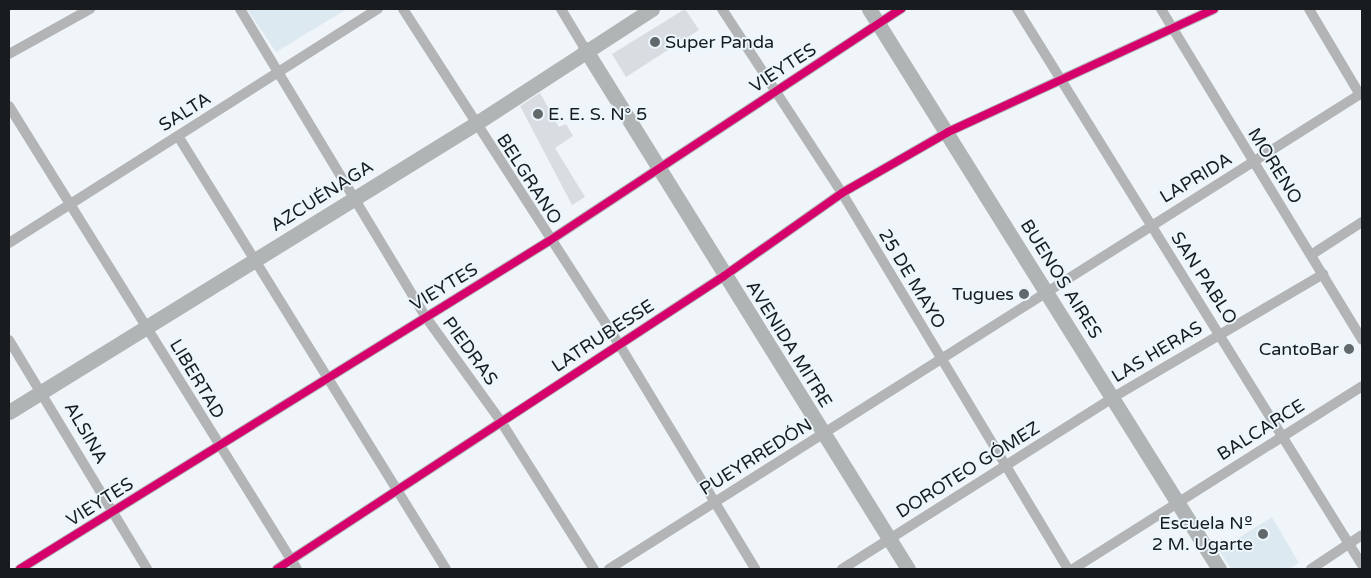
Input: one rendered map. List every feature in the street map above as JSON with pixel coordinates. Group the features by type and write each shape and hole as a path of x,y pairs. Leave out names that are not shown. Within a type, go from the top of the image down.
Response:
{"street":[{"path":"9,54 90,9"},
{"name":"PIEDRAS","path":"240,9 425,316 500,420 594,569"},
{"name":"SALTA","path":"9,243 378,9"},
{"name":"BELGRANO","path":"403,9 549,240 619,344 755,569"},
{"name":"AVENIDA MITRE","path":"561,9 655,168 908,569"},
{"name":"AZCUÉNAGA","path":"9,412 148,328 353,198 475,124 585,49 652,9"},
{"name":"25 DE MAYO","path":"722,9 842,193 941,360 1008,466 1068,569"},
{"name":"BUENOS AIRES","path":"869,9 948,132 1219,569"},
{"name":"VIEYTES","path":"20,569 549,240 655,168 901,9"},
{"name":"SAN PABLO","path":"1017,9 1362,565"},
{"name":"MORENO","path":"1161,9 1362,340"},
{"name":"LATRUBESSE","path":"277,569 395,494 500,420 724,276 842,193 948,132 1214,9"},
{"path":"1308,9 1361,94"},
{"name":"LAPRIDA","path":"1048,292 1150,225 1254,163 1361,94"},
{"name":"LIBERTAD","path":"9,106 148,328 218,446 297,569"},
{"path":"178,136 252,262 326,378 395,494 446,569"},
{"path":"1311,255 1362,222"},
{"name":"LAS HERAS","path":"1112,398 1322,274"},
{"name":"PUEYRREDÓN","path":"609,569 1048,292"},
{"name":"ALSINA","path":"9,340 43,392 147,569"},
{"name":"BALCARCE","path":"1073,569 1362,386"},
{"name":"DOROTEO GÓMEZ","path":"842,569 1008,466 1112,398"},
{"path":"1311,569 1362,534"}],"shaded area":[{"path":"247,9 347,9 276,52"},
{"name":"Escuela Nº 2 M. Ugarte","path":"1272,517 1299,563 1289,569 1231,569 1219,550"}],"building":[{"name":"Super Panda","path":"685,9 699,30 626,77 612,54"},
{"name":"E. E. S. N° 5","path":"540,93 559,127 566,124 573,136 555,148 585,197 572,205 520,106"}],"cycle path":[{"path":"20,569 549,241 901,9"},
{"path":"277,569 724,276 842,193 948,132 1214,9"}],"place":[{"name":"Super Panda","path":"655,42"},
{"name":"E. E. S. N° 5","path":"538,114"},
{"name":"Tugues","path":"1024,294"},
{"name":"CantoBar","path":"1349,349"},
{"name":"Escuela Nº 2 M. Ugarte","path":"1263,534"}]}
